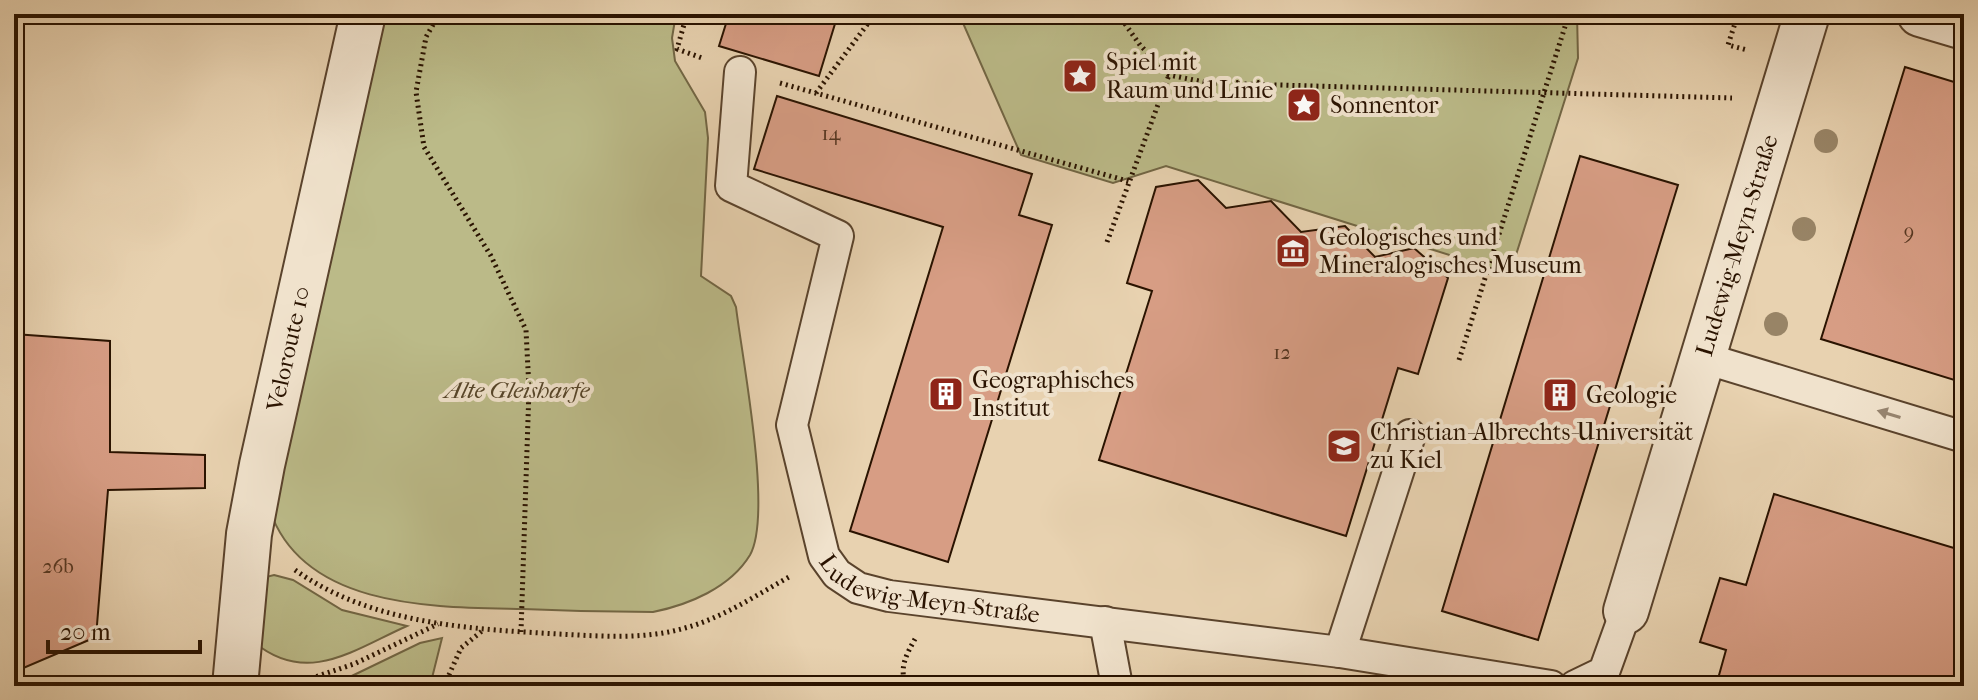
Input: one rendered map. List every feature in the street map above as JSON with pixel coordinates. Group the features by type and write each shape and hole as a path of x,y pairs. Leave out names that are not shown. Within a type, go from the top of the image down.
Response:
{"street":[{"name":"Veloroute 10","path":"235,686 249,534 270,426 363,14"},
{"name":"Ludewig-Meyn-Straße","path":"1626,611 1807,14"},
{"path":"1920,14 1964,27"}],"lane":[{"name":"Ludewig-Meyn-Straße","path":"740,72 731,186 838,236 792,425 824,556 837,574 858,588 889,596 1340,652 1551,686"},
{"path":"1704,358 1964,437"},
{"path":"1340,652 1410,435"},
{"name":"Ludewig-Meyn-Straße","path":"1575,686 1604,672 1626,611"},
{"path":"1105,622 1117,686"}],"path":[{"path":"439,14 426,37 416,92 424,147 491,256 526,330 529,389 521,632"},
{"path":"816,93 875,14"},
{"path":"1118,14 1140,45 1169,75 1209,83 1545,95 1781,98"},
{"path":"1459,360 1569,14"},
{"path":"1738,14 1728,45 1750,51"},
{"path":"1107,242 1169,75"},
{"path":"797,88 1131,182"},
{"path":"249,534 302,574 349,600 439,623 483,630 622,637 686,628 726,612 824,556"},
{"path":"288,686 354,664 439,623"},
{"path":"444,686 461,648 483,630"}],"green space":[{"name":"Alte Gleisharfe","path":"374,14 676,14 672,38 675,61 705,112 708,138 701,276 731,296 736,307 757,472 756,535 750,555 742,567 720,586 680,605 653,612 452,607 377,596 343,585 312,568 287,544 270,511"},
{"path":"959,14 1577,14 1578,58 1510,274 1166,166 1113,183 1021,155"},
{"path":"274,575 293,580 342,610 407,626 331,659 313,663 294,662 275,656 255,643 266,577"},
{"path":"442,638 430,686 331,686 420,643"}],"building":[{"path":"729,14 838,14 819,76 719,46"},
{"path":"1905,67 1964,85 1964,383 1821,339"},
{"name":"Geographisches Institut","path":"777,96 1032,174 1019,215 1052,225 948,562 850,531 943,227 754,169"},
{"name":"Geologie","path":"1580,156 1678,185 1538,640 1442,611"},
{"path":"1198,180 1226,208 1271,201 1301,232 1345,226 1375,257 1414,248 1448,278 1418,374 1398,368 1346,536 1099,460 1152,291 1127,283 1156,187"},
{"path":"14,334 110,341 110,452 205,455 205,488 108,490 96,637 14,672"},
{"path":"1774,494 1964,551 1964,686 1716,686 1726,650 1700,642 1720,578 1746,585"}],"place":[{"name":"Spiel mit Raum und Linie","path":"1080,76"},
{"name":"Sonnentor","path":"1304,105"},
{"name":"Geologisches und Mineralogisches Museum","path":"1293,251"},
{"name":"Geographisches Institut","path":"946,394"},
{"name":"Geologie","path":"1560,395"},
{"name":"Christian-Albrechts-Universität zu Kiel","path":"1344,446"}]}
